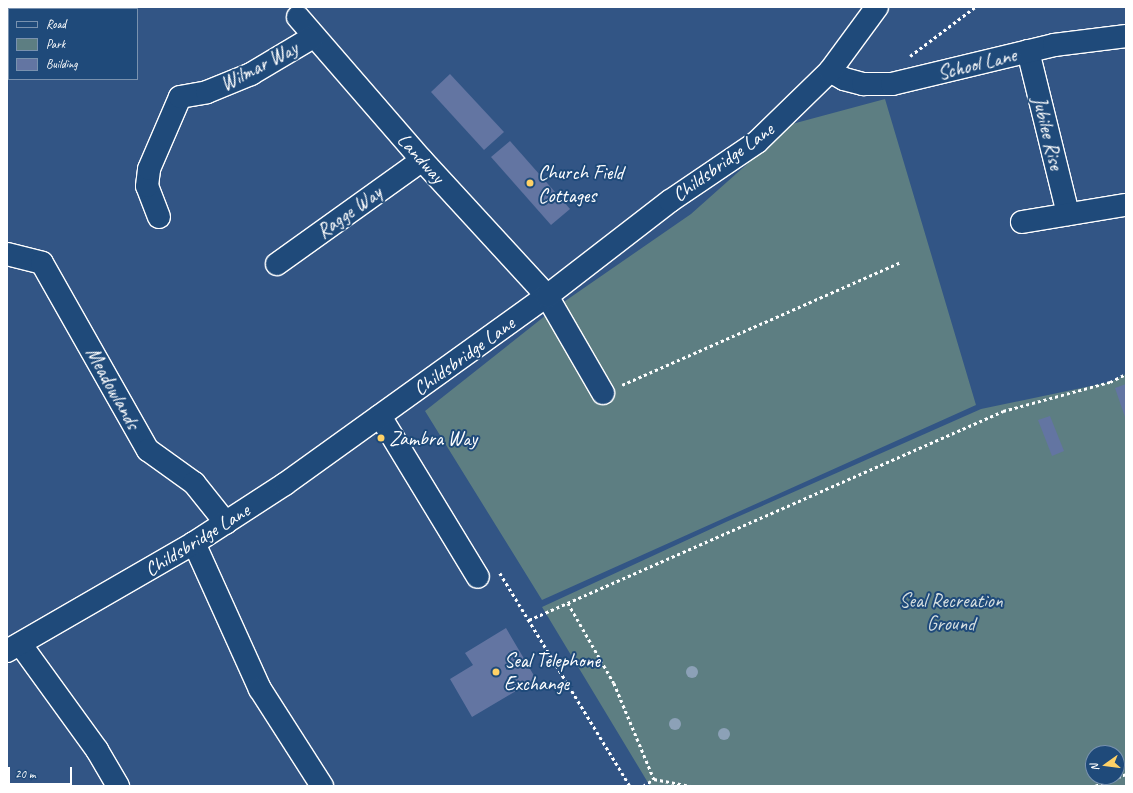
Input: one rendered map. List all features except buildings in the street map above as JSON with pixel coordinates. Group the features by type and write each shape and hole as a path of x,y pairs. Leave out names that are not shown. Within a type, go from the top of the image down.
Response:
{"street":[{"name":"Childsbridge Lane","path":"11,646 226,523 380,416 547,296 670,201 757,142 826,75 877,7"},
{"name":"Landway","path":"298,17 312,37 547,296 603,393"},
{"name":"School Lane","path":"826,75 863,84 892,84 1061,44 1126,36"},
{"name":"Wilmar Way","path":"159,217 147,186 149,169 180,97 207,92 251,74 312,37"},
{"name":"Jubilee Rise","path":"1028,51 1068,214"},
{"name":"Ragge Way","path":"277,264 422,160"},
{"path":"1022,222 1125,205"},
{"name":"Meadowlands","path":"7,254 42,263 148,450 194,483 226,523"},
{"path":"380,416 487,572"},
{"path":"194,542 260,689 322,786"},
{"path":"11,646 96,750 118,786"}],"path":[{"path":"908,58 974,7"},
{"path":"603,393 900,262"},
{"path":"529,620 1003,411 1110,382 1126,374"},
{"path":"487,572 529,620 630,786"},
{"path":"568,603 614,683 654,779"},
{"path":"1095,786 1126,774"},
{"path":"643,786 654,779 690,786"},
{"path":"673,782 675,786"}],"green space":[{"path":"885,99 976,405 542,600 425,411 555,308 691,214 792,124"},
{"name":"Seal Recreation Ground","path":"1126,374 1126,786 650,786 542,607 726,522 981,409 1110,382"}],"place":[{"name":"Church Field Cottages","path":"530,183"},
{"name":"Zambra Way","path":"381,438"},
{"name":"Seal Telephone Exchange","path":"496,672"}]}
